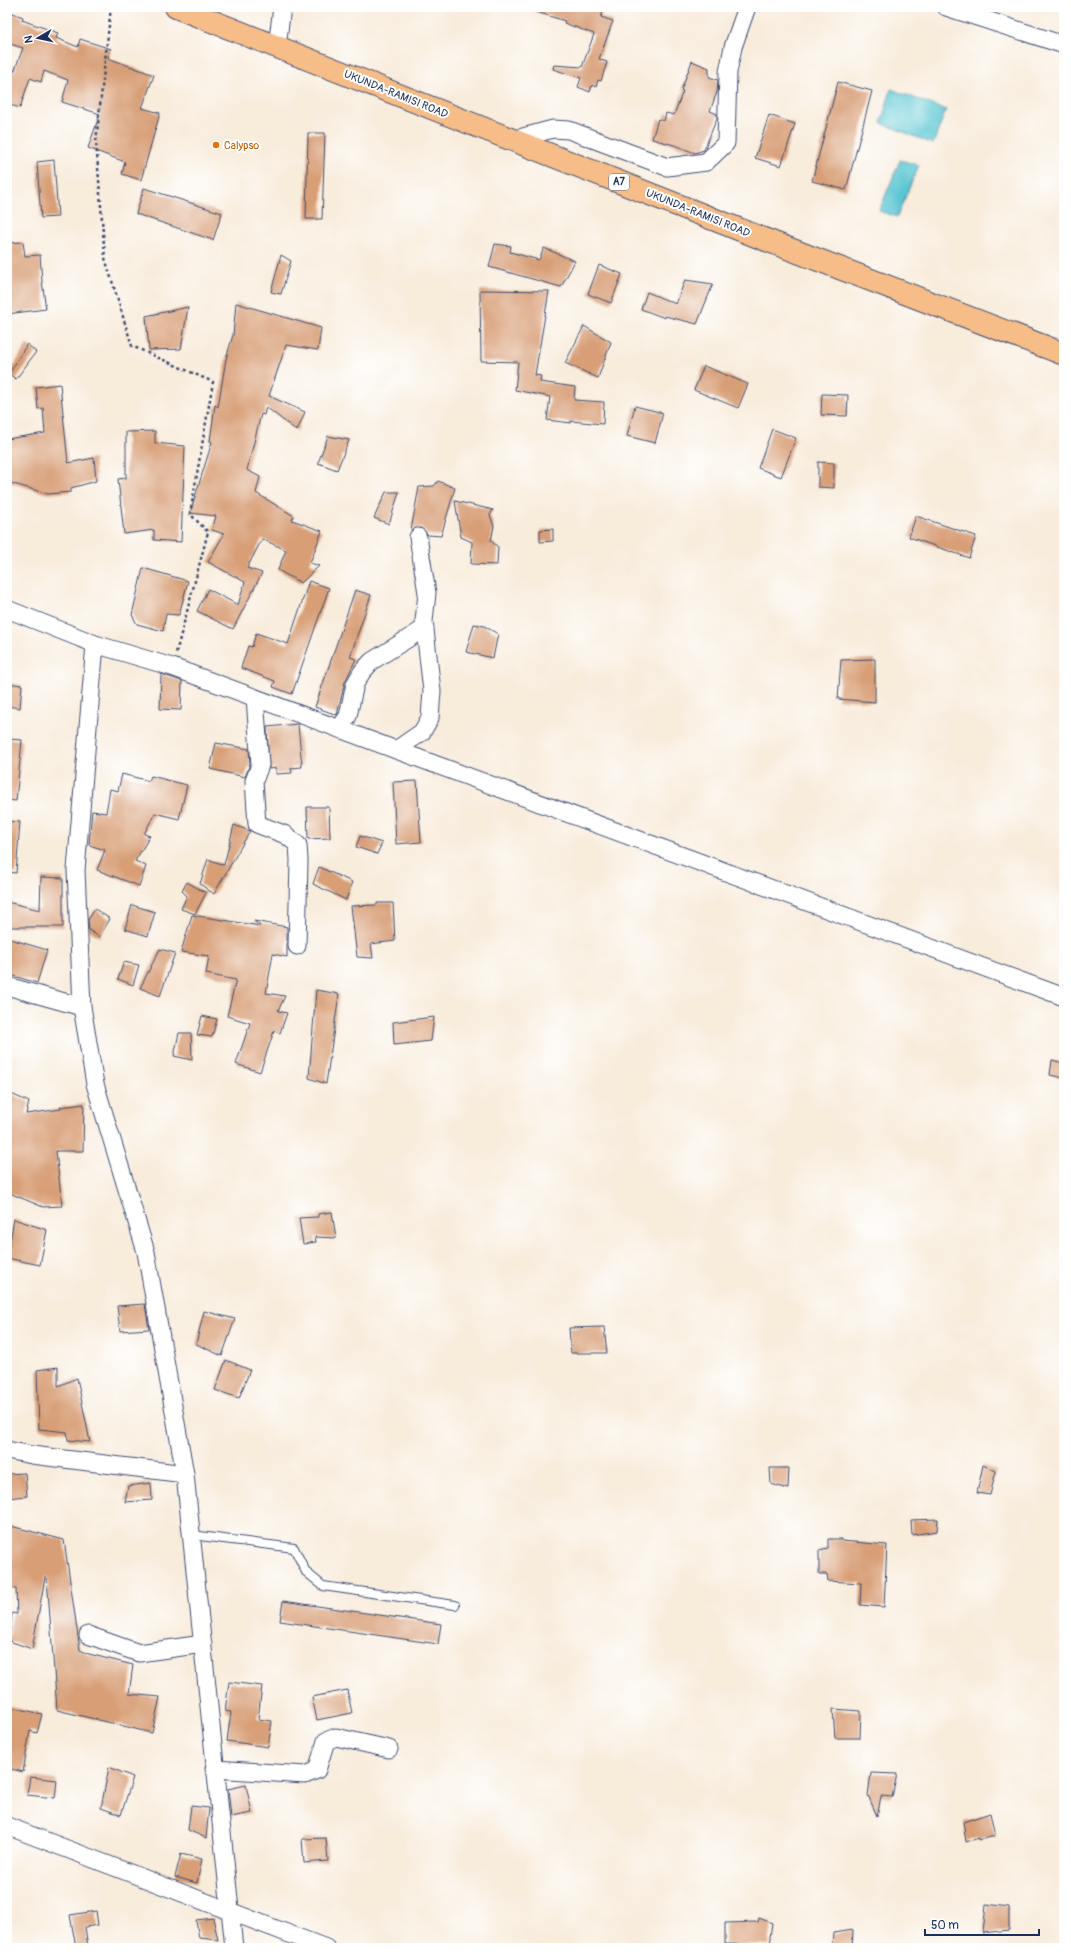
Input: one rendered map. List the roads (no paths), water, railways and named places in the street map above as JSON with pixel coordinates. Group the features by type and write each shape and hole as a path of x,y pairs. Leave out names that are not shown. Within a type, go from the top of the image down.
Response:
{"highway":[{"name":"UKUNDA-RAMISI ROAD","path":"176,7 768,241 1064,354"}],"street":[{"path":"277,47 282,7"},
{"path":"512,140 553,129 569,130 667,167 706,162 726,143 728,72 733,47 746,7"},
{"path":"946,7 1064,45"},
{"path":"396,750 422,732 430,718 432,691 424,621 427,593 418,537"},
{"path":"7,609 95,644 172,667 1064,997"},
{"path":"339,729 348,716 355,684 362,672 372,661 425,628"},
{"path":"95,644 76,870 82,1007 95,1084 146,1252 185,1474 203,1644 214,1769 234,1948"},
{"path":"255,698 260,765 254,781 257,824 286,835 298,845 297,946"},
{"path":"7,986 82,1007"},
{"path":"7,1450 32,1455 185,1474"},
{"path":"88,1635 139,1653 203,1644"},
{"path":"214,1769 305,1775 317,1770 326,1741 336,1737 389,1749"},
{"path":"7,1826 326,1948"}],"lane":[{"path":"192,1535 294,1548 306,1572 323,1586 455,1605"}],"water":[{"path":"891,89 946,110 933,144 881,123"},
{"path":"900,160 919,165 897,217 879,211"}],"place":[{"name":"Calypso","path":"216,145"}]}
